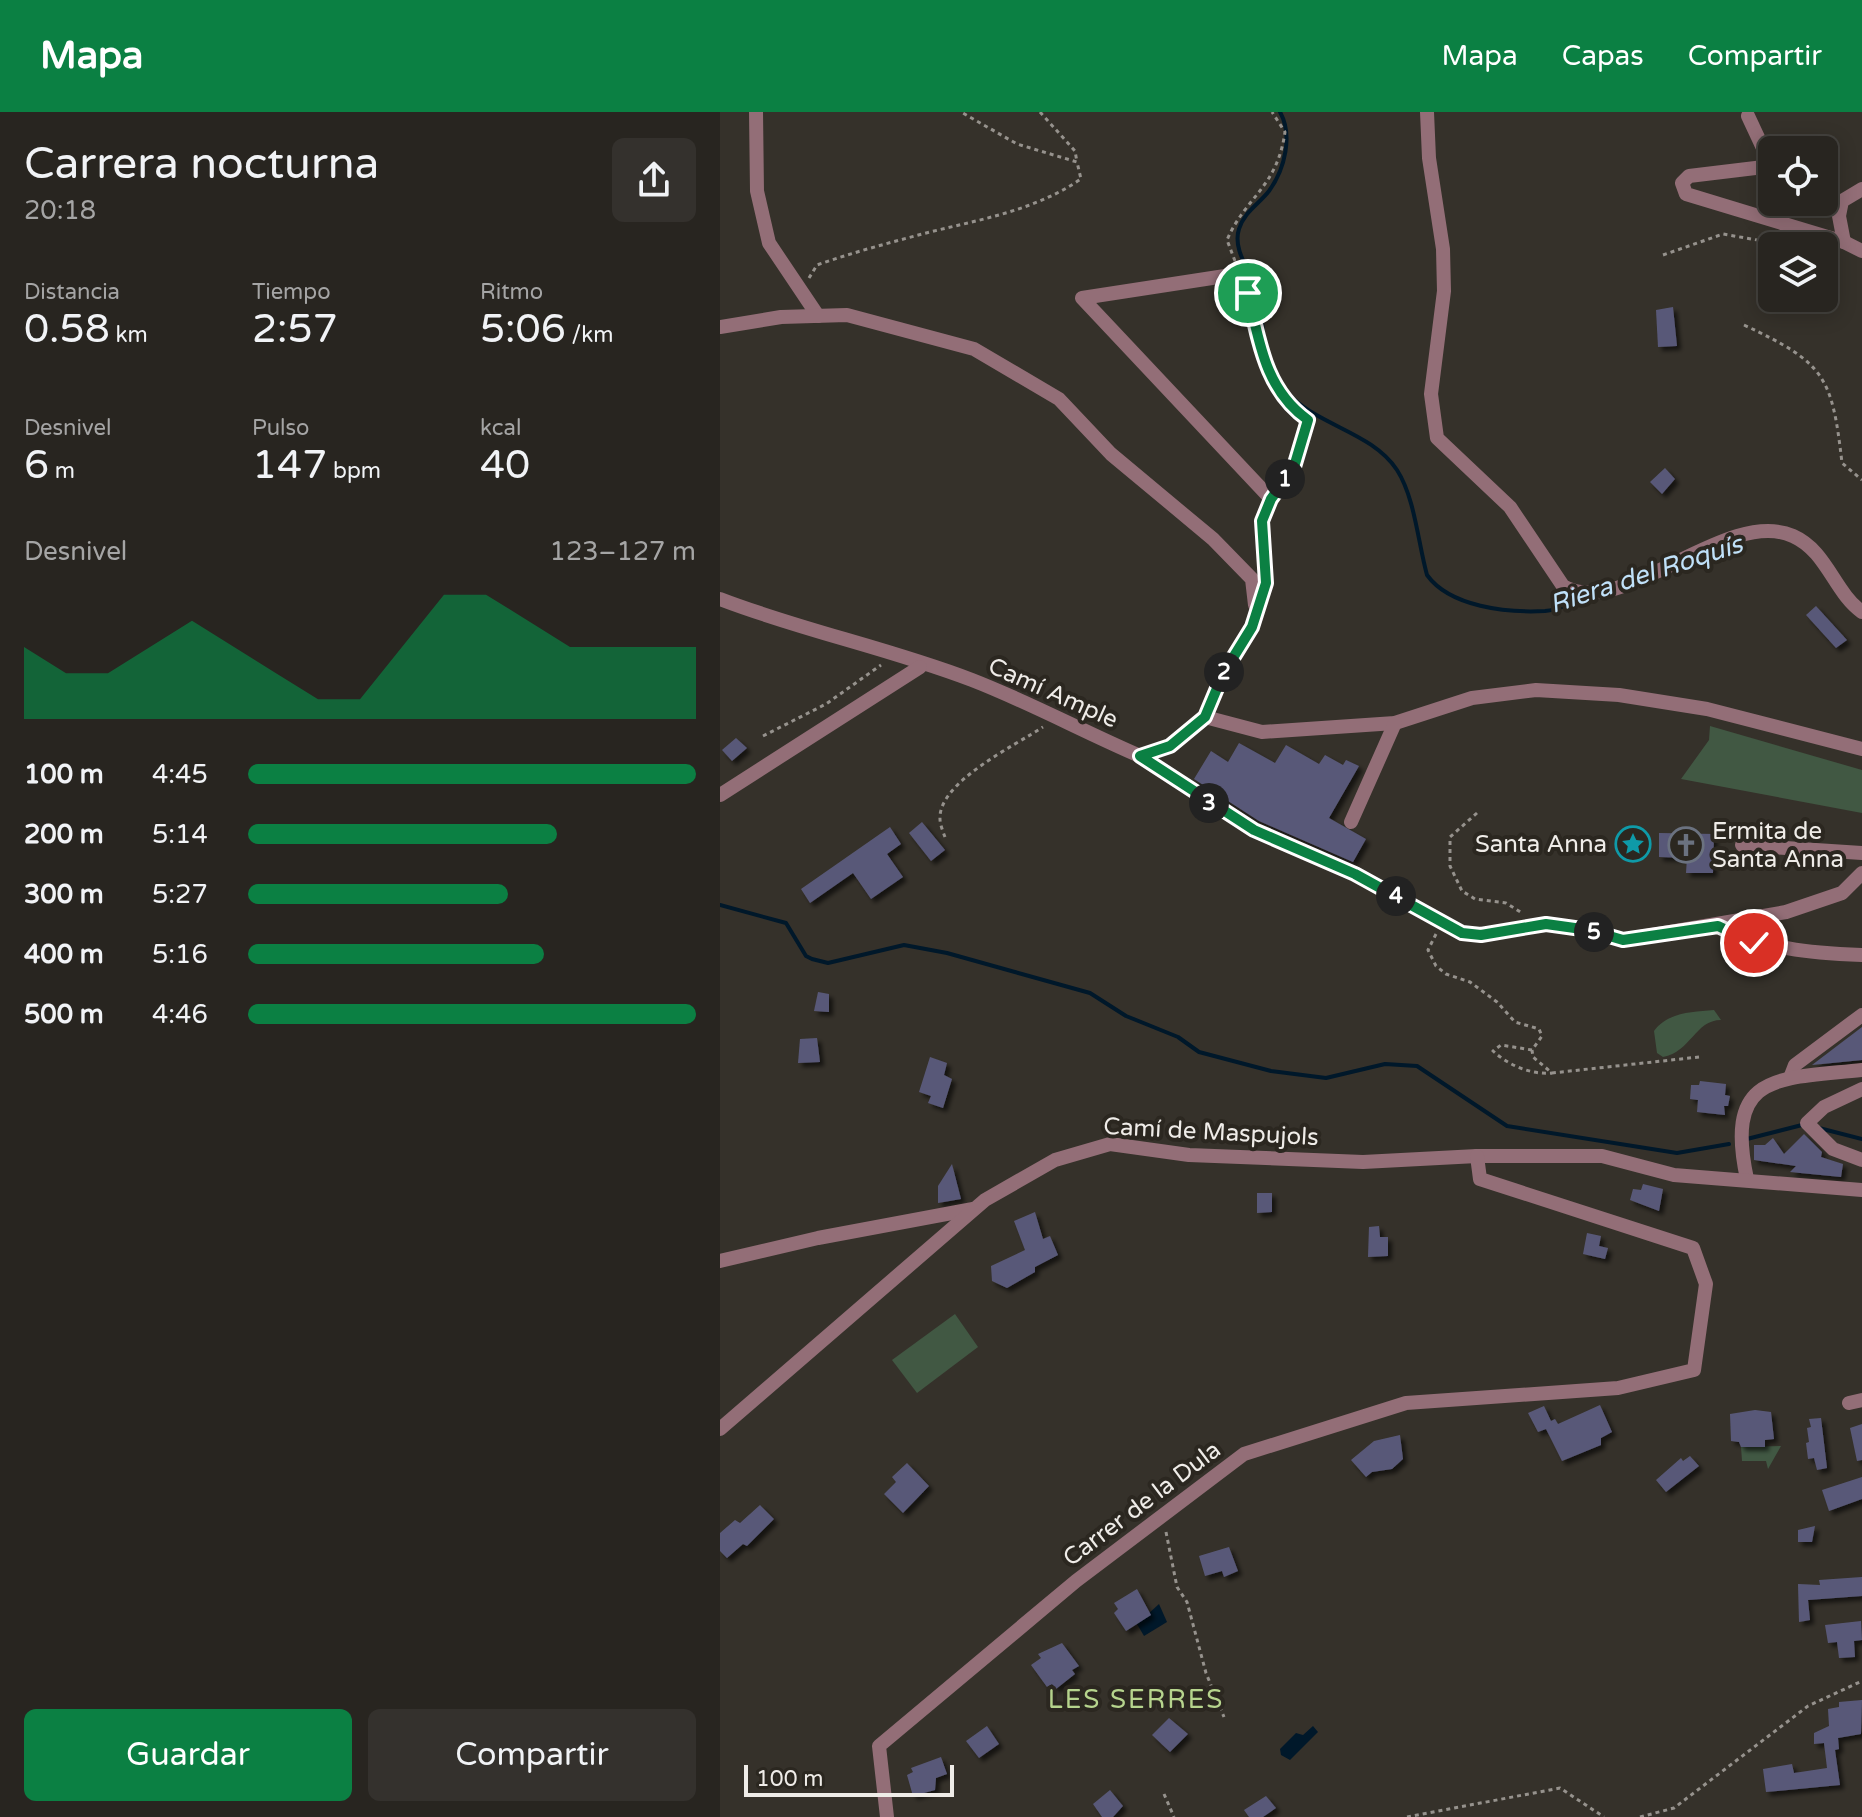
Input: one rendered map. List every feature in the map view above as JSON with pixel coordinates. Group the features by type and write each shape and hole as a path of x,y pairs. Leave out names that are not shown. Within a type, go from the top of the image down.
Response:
{"street":[{"path":"756,112 757,191 769,243 818,316"},
{"path":"1427,112 1429,158 1443,249 1444,291 1431,394 1437,438 1510,507 1563,586 1576,594 1595,593 1645,577 1746,534 1777,530 1795,537 1818,555 1862,612"},
{"path":"1748,116 1758,137"},
{"path":"1758,168 1689,176 1682,183 1686,194 1758,216"},
{"path":"1844,242 1839,216 1842,201 1862,189"},
{"path":"1758,216 1844,242 1862,251"},
{"path":"1238,274 1082,298 1271,499"},
{"path":"720,327 847,315 974,349 1059,399 1111,454 1213,539 1252,579 1256,610"},
{"path":"1140,756 1170,746 1205,717 1223,674 1252,627 1266,583 1262,521 1271,499 1294,467 1303,436"},
{"name":"Camí Ample","path":"720,599 768,618 897,654 974,681 1140,756 1254,830 1355,874 1462,933 1481,935 1546,924 1589,930 1623,940 1718,926 1786,912 1842,893 1862,873"},
{"path":"720,795 920,667"},
{"path":"1205,717 1262,732 1395,723 1472,698 1536,690 1605,694 1707,709 1862,749"},
{"path":"1351,822 1395,723"},
{"path":"1742,845 1862,853"},
{"path":"1718,926 1754,943 1782,950 1862,955"},
{"path":"1790,1078 1795,1065 1862,1015"},
{"path":"1747,1179 1741,1124 1748,1102 1765,1085 1790,1078 1862,1070"},
{"path":"1862,1089 1824,1107 1807,1123 1833,1149 1862,1160"},
{"name":"Camí de Maspujols","path":"720,1429 883,1291 974,1209 1055,1160 1110,1144 1189,1155 1363,1162 1477,1156 1602,1156 1674,1175 1862,1190"},
{"name":"Carrer de la Dula","path":"887,1817 879,1746 1166,1510 1244,1454 1406,1403 1618,1388 1694,1370 1706,1284 1693,1248 1480,1179 1477,1156"},
{"path":"720,1261 818,1238 974,1209"}],"path":[{"path":"961,112 1017,144 1077,162"},
{"path":"808,280 817,265 1000,217 1057,195 1081,179 1075,151 1040,112"},
{"path":"1272,112 1285,132 1281,161 1260,195 1234,222 1227,240 1248,293 1264,364 1288,406 1308,420 1303,436"},
{"path":"1663,255 1723,234 1758,240"},
{"path":"1744,325 1784,344 1822,375 1836,407 1842,463 1862,480"},
{"path":"763,736 826,704 897,654"},
{"path":"945,837 940,818 946,797 959,782 1057,719"},
{"path":"1477,813 1450,837 1450,866 1462,891 1475,899 1506,903 1518,913 1545,915 1546,924"},
{"path":"1442,924 1428,950 1436,966 1470,982 1497,1002 1515,1022 1539,1029 1542,1036 1532,1050 1533,1057 1552,1073"},
{"path":"1532,1050 1501,1045 1493,1051 1504,1061 1540,1074 1699,1057"},
{"path":"1166,1510 1166,1544 1177,1587 1187,1602 1206,1673 1224,1717"},
{"path":"1640,1817 1674,1808 1808,1706 1862,1681"},
{"path":"1407,1817 1560,1788 1604,1817"},
{"path":"1164,1794 1174,1817"}],"green space":[{"path":"1710,726 1862,770 1862,813 1681,779 1709,740"},
{"path":"1714,1010 1721,1020 1705,1025 1672,1054 1663,1057 1657,1053 1654,1031 1666,1020 1681,1014"},
{"path":"955,1314 978,1347 917,1393 892,1360"},
{"path":"1781,1446 1768,1469 1766,1461 1742,1461 1741,1447"}],"water":[{"path":"1159,1604 1167,1622 1144,1636 1137,1624"},
{"path":"1313,1726 1318,1732 1290,1760 1281,1755 1280,1749 1296,1733 1303,1735"}],"building":[{"path":"1673,307 1677,346 1658,347 1656,310"},
{"path":"1665,468 1675,479 1662,494 1650,482"},
{"path":"1816,606 1847,640 1836,648 1806,615"},
{"path":"736,738 747,748 732,761 722,750"},
{"path":"1239,743 1275,763 1286,745 1319,764 1325,755 1343,765 1346,760 1359,766 1329,818 1366,839 1353,862 1259,821 1194,779 1211,751 1228,762"},
{"path":"922,822 945,850 931,861 909,833"},
{"path":"890,827 901,844 887,854 903,877 871,899 853,873 810,903 801,889"},
{"name":"Ermita de Santa Anna","path":"1659,833 1714,834 1713,873 1686,873 1687,858 1659,857"},
{"path":"818,992 829,994 829,1012 814,1011"},
{"path":"1862,1027 1862,1060 1812,1065"},
{"path":"817,1038 820,1062 798,1063 800,1039"},
{"path":"930,1057 947,1063 944,1075 952,1079 943,1108 928,1103 931,1096 919,1092"},
{"path":"1700,1081 1726,1084 1725,1095 1730,1096 1728,1106 1724,1106 1725,1115 1697,1112 1698,1100 1690,1099 1691,1085 1699,1085"},
{"path":"1804,1134 1822,1152 1821,1157 1843,1164 1841,1177 1790,1172 1796,1166 1754,1160 1754,1145 1765,1145 1773,1138 1784,1154"},
{"path":"952,1164 961,1199 938,1203 938,1186"},
{"path":"1643,1184 1663,1189 1659,1211 1630,1200 1633,1189 1641,1190"},
{"path":"1257,1193 1272,1193 1272,1212 1257,1213"},
{"path":"1035,1212 1043,1239 1050,1236 1058,1255 1035,1267 1035,1272 1007,1288 992,1281 991,1266 1025,1250 1014,1221"},
{"path":"1379,1226 1380,1237 1388,1237 1388,1256 1368,1257 1369,1227"},
{"path":"1587,1233 1601,1236 1599,1246 1608,1248 1605,1259 1583,1254"},
{"path":"1600,1405 1612,1432 1601,1438 1601,1445 1562,1461 1546,1429 1538,1432 1528,1413 1544,1406 1551,1421 1555,1419 1558,1424"},
{"path":"1755,1410 1771,1412 1774,1439 1765,1440 1765,1447 1741,1447 1739,1442 1731,1441 1730,1414"},
{"path":"1821,1418 1827,1468 1817,1470 1814,1458 1808,1459 1807,1428 1811,1427 1809,1419"},
{"path":"1862,1424 1862,1460 1857,1461 1850,1428"},
{"path":"1400,1435 1403,1459 1392,1469 1372,1472 1366,1477 1351,1460 1374,1441"},
{"path":"1690,1456 1699,1466 1666,1492 1656,1480 1681,1458 1683,1461"},
{"path":"907,1463 929,1486 903,1513 884,1494 896,1482 892,1477"},
{"path":"1862,1477 1862,1499 1829,1511 1822,1490"},
{"path":"760,1505 774,1519 747,1546 743,1544 727,1558 720,1551 720,1533 735,1520 740,1523"},
{"path":"1815,1526 1812,1542 1798,1542 1798,1530"},
{"path":"1229,1547 1238,1571 1224,1577 1222,1571 1205,1576 1199,1556"},
{"path":"1862,1577 1862,1596 1808,1600 1810,1620 1799,1622 1798,1584 1820,1585 1819,1580"},
{"path":"1137,1589 1151,1615 1126,1631 1114,1613 1118,1609 1114,1603"},
{"path":"1861,1621 1862,1640 1854,1641 1855,1657 1839,1658 1837,1642 1828,1643 1825,1625"},
{"path":"1062,1643 1079,1666 1072,1670 1075,1674 1056,1689 1052,1684 1047,1687 1031,1665 1041,1658 1038,1654"},
{"path":"1862,1700 1861,1734 1838,1738 1839,1749 1835,1750 1840,1785 1766,1792 1763,1769 1792,1764 1794,1773 1827,1768 1824,1743 1814,1744 1814,1733 1829,1726 1828,1709 1839,1707 1839,1702"},
{"path":"1169,1718 1188,1734 1170,1752 1152,1735"},
{"path":"987,1726 999,1744 979,1758 966,1741"},
{"path":"941,1757 947,1774 936,1778 935,1790 913,1796 907,1775 913,1772 911,1768"},
{"path":"1110,1790 1123,1806 1113,1817 1102,1817 1093,1804"},
{"path":"1266,1796 1276,1808 1263,1817 1249,1817 1244,1810"}],"waterway":[{"name":"Riera del Roquís","path":"1280,112 1286,131 1283,162 1269,191 1244,218 1238,237 1240,253 1257,291 1266,351 1275,376 1289,394 1306,408 1365,441 1383,454 1397,470 1412,507 1427,575 1437,586 1464,601 1514,611 1550,610 1588,598"},
{"path":"720,905 786,923 806,956 812,959 828,963 904,945 947,953 1090,993 1126,1016 1178,1037 1199,1052 1271,1071 1326,1078 1385,1064 1417,1066 1507,1126 1677,1153 1729,1144"},
{"path":"1747,1139 1802,1125"},
{"path":"1819,1128 1862,1139"}],"place":[{"name":"Santa Anna","path":"1633,844"},
{"name":"Ermita de Santa Anna","path":"1686,845"}],"district":[{"name":"LES SERRES","path":"1136,1699"}],"route":[{"path":"1248,293 1264,364 1288,406 1308,420 1294,467 1271,499 1262,521 1266,583 1252,627 1223,674 1205,717 1170,746 1140,756 1214,807 1254,830 1302,854 1355,874 1462,933 1481,935 1546,924 1589,930 1623,940 1718,926 1754,943"}]}
